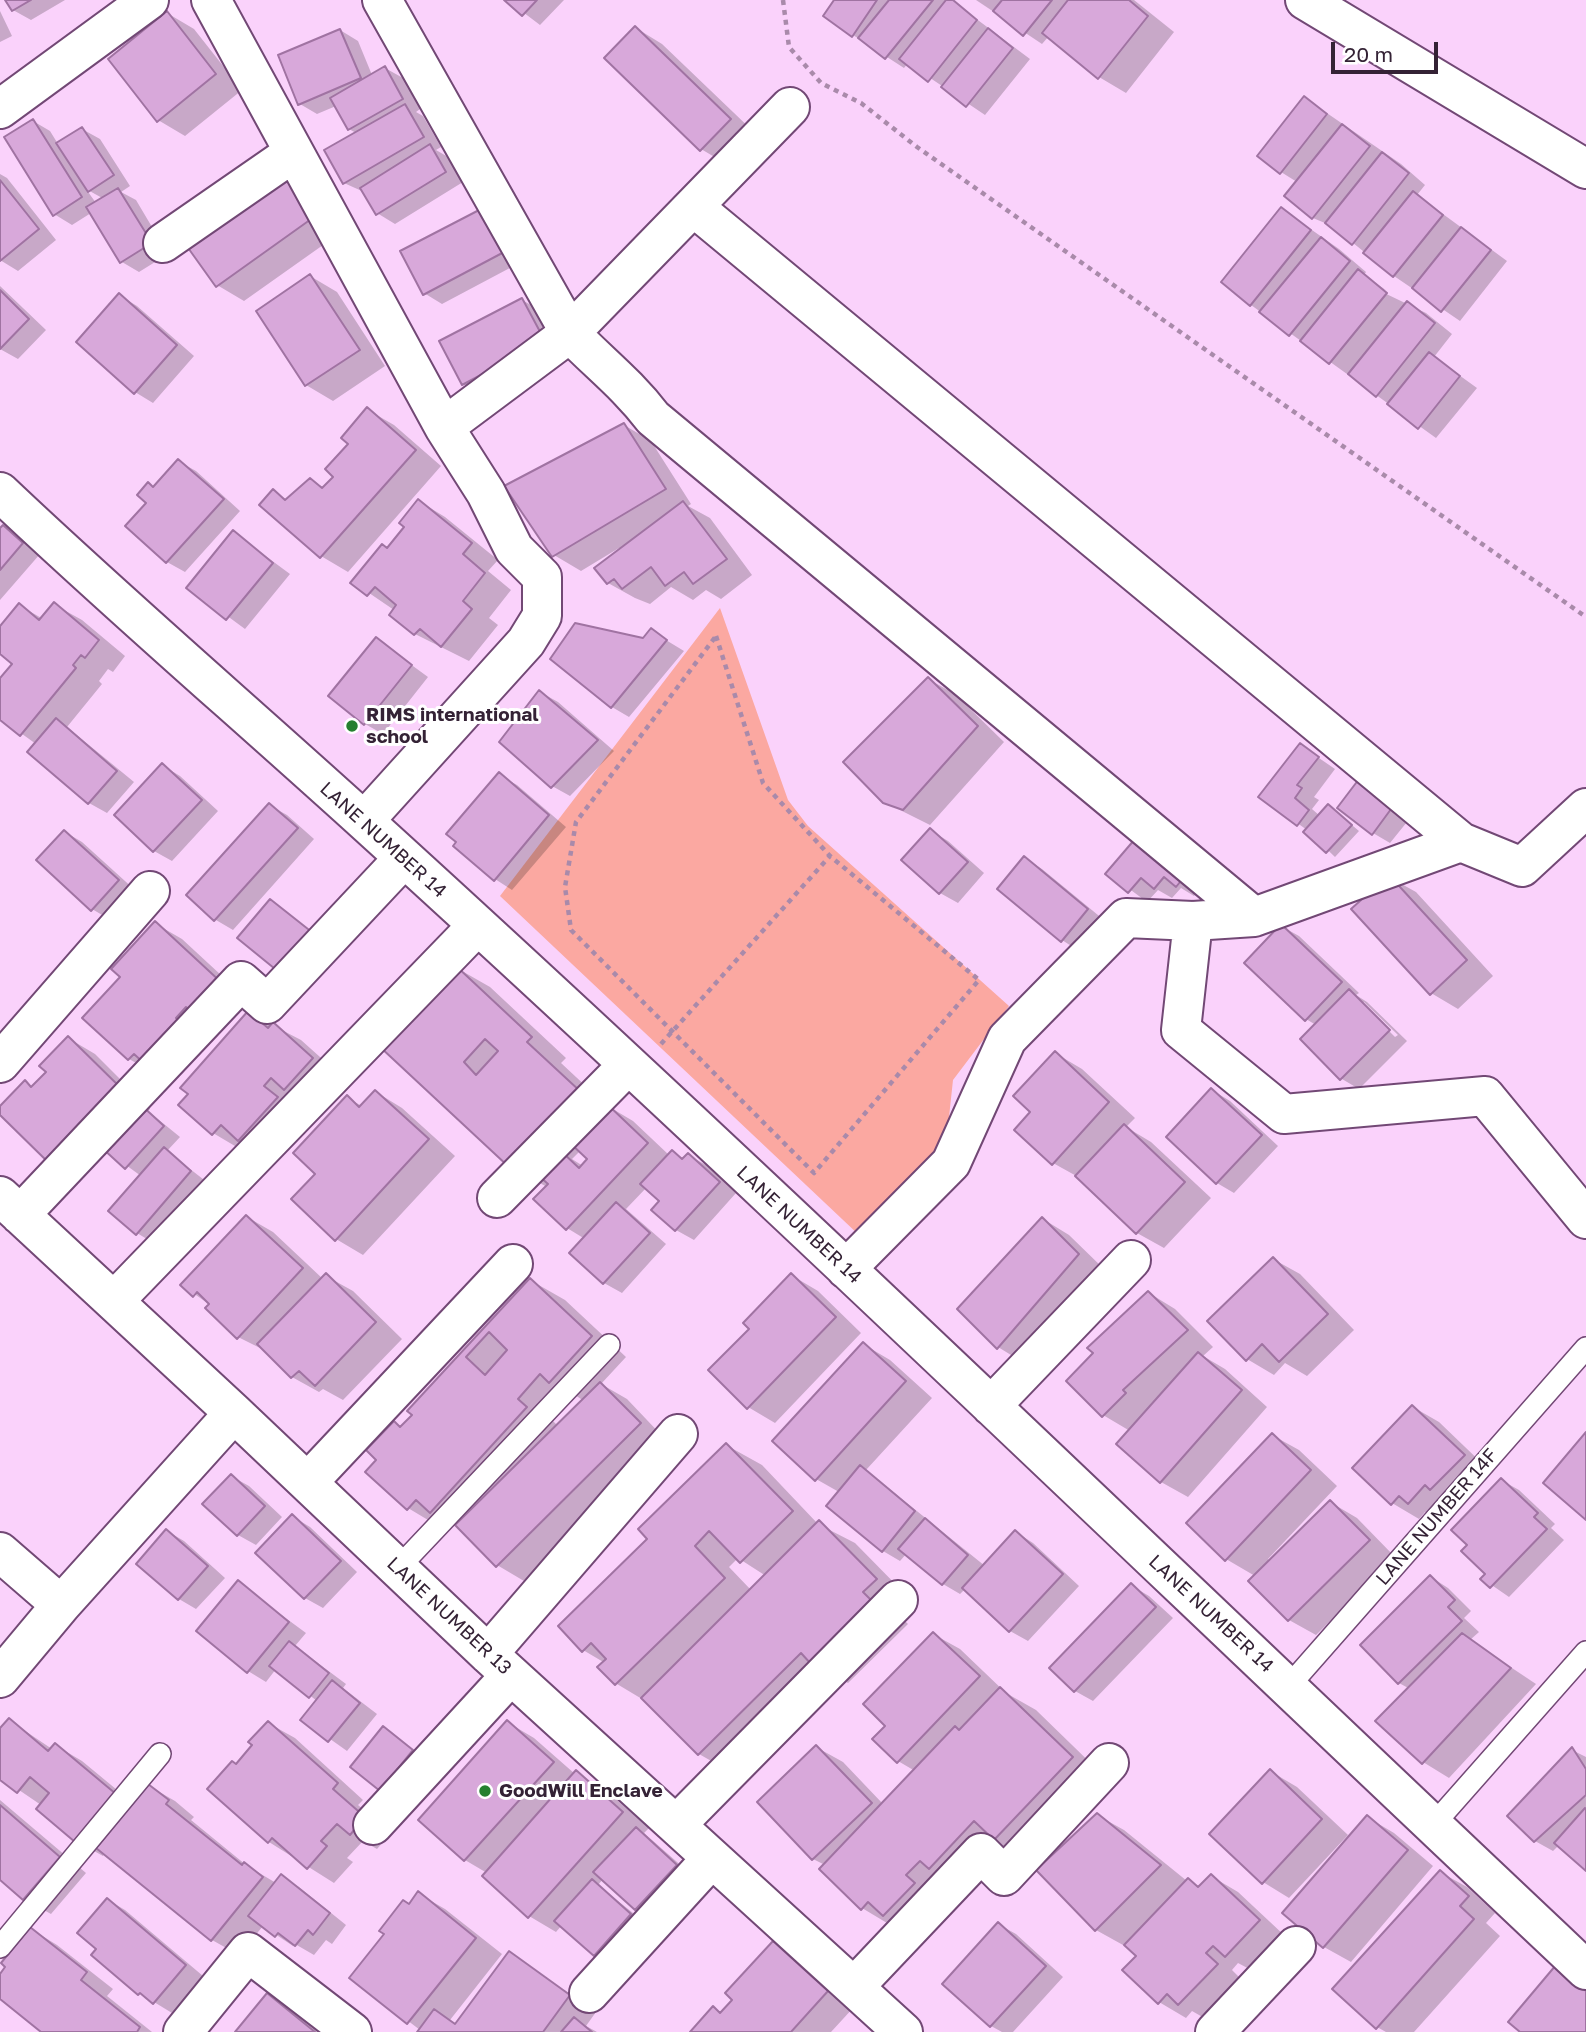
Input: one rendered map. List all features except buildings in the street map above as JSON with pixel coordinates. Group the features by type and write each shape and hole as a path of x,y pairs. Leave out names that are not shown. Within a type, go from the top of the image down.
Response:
{"street":[{"path":"0,109 149,0"},
{"path":"211,0 444,427 486,493 514,549 542,577 542,616 526,642 364,821"},
{"path":"382,0 570,333 629,387 653,418 1254,917"},
{"path":"1305,0 1586,169"},
{"path":"444,427 570,333 695,208 790,107"},
{"path":"163,243 293,153"},
{"path":"695,208 1461,842 1522,867 1586,808"},
{"name":"LANE NUMBER 14","path":"0,492 116,602 404,858 846,1269 1434,1825 1583,1961"},
{"path":"846,1269 951,1163 1007,1038 1126,918 1193,921 1254,917 1461,842"},
{"path":"10,1206 241,981 267,1004 404,858"},
{"path":"0,1063 150,891"},
{"path":"1193,921 1181,1030 1284,1114 1485,1096 1586,1219"},
{"path":"114,1301 477,926"},
{"path":"497,1198 631,1070"},
{"name":"LANE NUMBER 13","path":"10,1206 500,1664 903,2032"},
{"path":"991,1406 1131,1260"},
{"path":"308,1482 513,1264"},
{"path":"0,1678 61,1605 234,1413"},
{"path":"373,1825 678,1434"},
{"path":"0,1552 61,1605"},
{"path":"676,1825 898,1600"},
{"path":"854,1987 981,1853 1004,1876 1109,1763"},
{"path":"589,1993 712,1858"},
{"path":"1215,2032 1296,1947"},
{"path":"183,2032 247,1952 352,2032"}],"lane":[{"path":"398,1568 609,1345"},
{"name":"LANE NUMBER 14F","path":"1288,1687 1586,1348"},
{"path":"1434,1825 1586,1652"},
{"path":"0,1947 160,1754"}],"path":[{"path":"783,0 789,47 821,83 861,103 917,146 1586,617"},
{"path":"716,636 763,783 830,856 979,980 814,1173 672,1032 571,930 565,887 576,822 716,636"},
{"path":"631,1070 672,1032 830,856"}],"shaded area":[{"path":"720,608 788,800 808,826 1009,1006 953,1080 946,1145 860,1236 500,896"}],"place":[{"name":"RIMS international school","path":"352,726"},
{"name":"GoodWill Enclave","path":"485,1791"}]}
